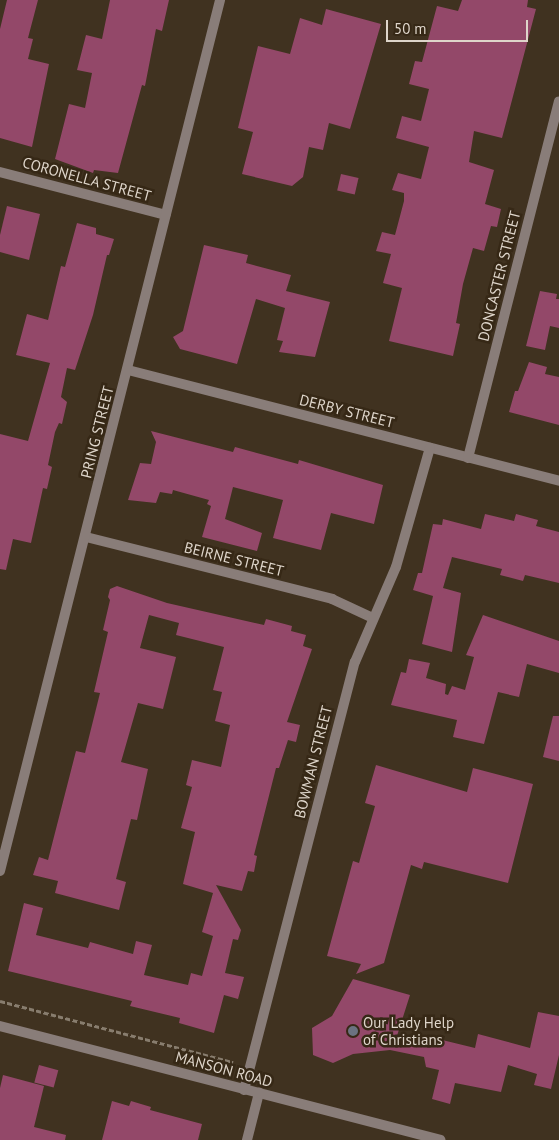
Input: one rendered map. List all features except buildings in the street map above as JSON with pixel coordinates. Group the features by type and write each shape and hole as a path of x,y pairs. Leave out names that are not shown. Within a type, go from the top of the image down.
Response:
{"street":[{"name":"PRING STREET","path":"0,871 86,537 220,0"},
{"name":"DONCASTER STREET","path":"468,458 559,101"},
{"name":"CORONELLA STREET","path":"0,172 166,215"},
{"name":"DERBY STREET","path":"128,370 559,481"},
{"name":"BOWMAN STREET","path":"244,1090 354,662 396,567 430,448"},
{"name":"BEIRNE STREET","path":"86,537 332,599 372,618"},
{"name":"MANSON ROAD","path":"0,1026 440,1140"},
{"path":"247,1140 259,1093"}],"path":[{"path":"0,1001 233,1062"}],"place":[{"name":"Our Lady Help of Christians","path":"353,1031"}]}
